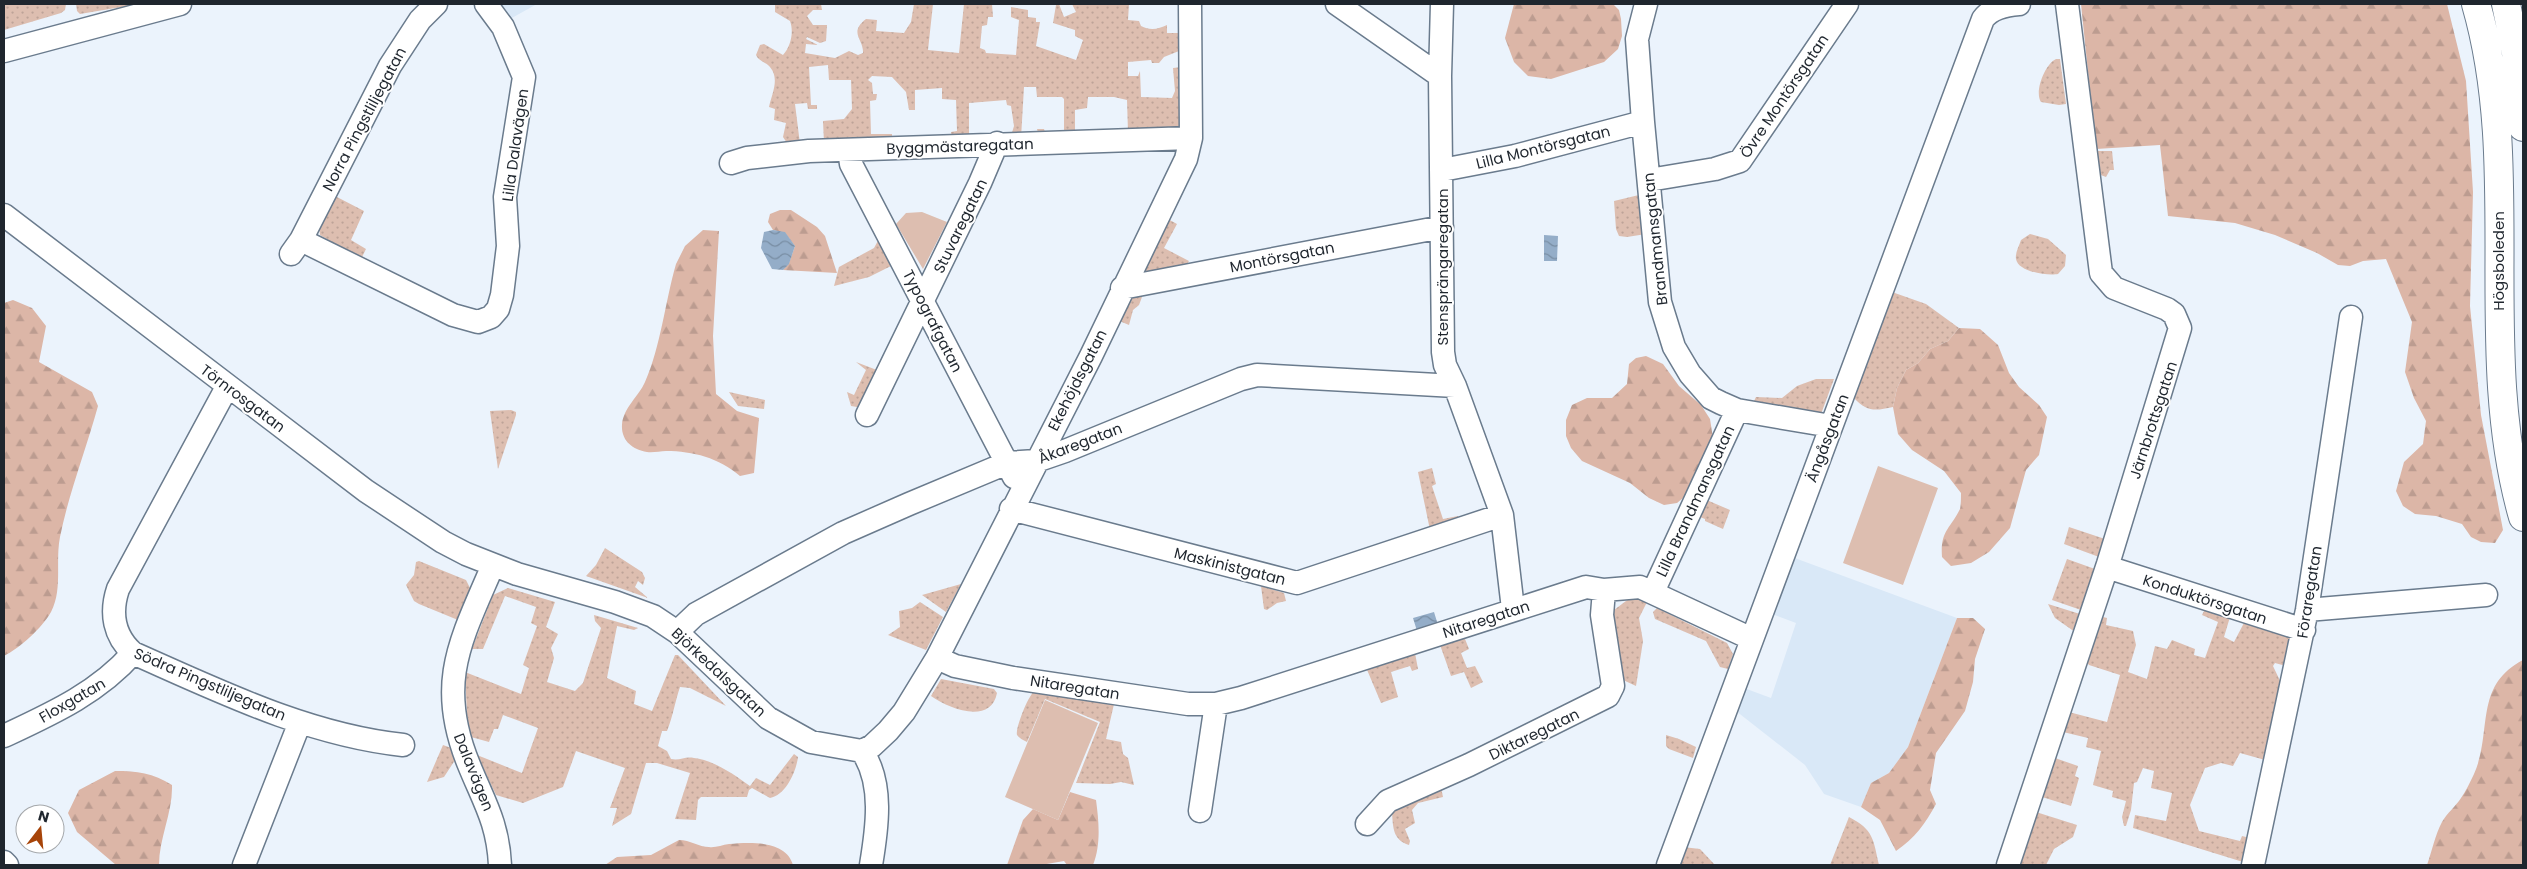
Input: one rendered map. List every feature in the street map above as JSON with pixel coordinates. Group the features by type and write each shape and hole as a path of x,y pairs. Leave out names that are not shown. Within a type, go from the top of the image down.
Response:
{"main road":[{"name":"Högsboleden","path":"2476,4 2490,64 2495,110 2498,324 2502,404 2510,467 2523,517"},
{"path":"2506,4 2516,53 2523,127"}],"street":[{"path":"4,51 180,4"},
{"name":"Norra Pingstliljegatan","path":"436,4 420,20 390,66 296,247 453,315 478,322 487,320"},
{"name":"Lilla Dalavägen","path":"486,4 503,27 524,77 504,198 508,246 502,295 498,309 487,320"},
{"name":"Ekehöjdsgatan","path":"862,751 872,746 888,732 904,712 937,658 1091,356 1122,288 1186,159 1191,138 1190,4"},
{"path":"1336,4 1440,76"},
{"name":"Stensprängaregatan","path":"1442,4 1440,76 1442,170 1441,336 1445,365 1455,386 1502,515 1512,610"},
{"name":"Brandmansgatan","path":"1646,4 1637,39 1643,122 1660,302 1674,347 1690,374 1711,398 1737,410 1831,426"},
{"name":"Övre Montörsgatan","path":"1649,180 1715,169 1740,161 1847,4"},
{"name":"Ängåsgatan","path":"1668,865 1987,8 2019,4"},
{"name":"Järnbrottsgatan","path":"2008,865 2107,566 2180,328 2174,314 2114,288 2100,273 2067,4"},
{"name":"Lilla Montörsgatan","path":"1442,170 1516,156 1643,122"},
{"name":"Byggmästaregatan","path":"731,163 747,158 773,155 849,150 997,143 1191,138"},
{"name":"Stuvaregatan","path":"867,415 994,154 997,143"},
{"name":"Typografgatan","path":"849,150 851,164 1006,463 1016,500"},
{"name":"Törnrosgatan","path":"4,215 227,387 389,508 443,542 492,565"},
{"name":"Montörsgatan","path":"1122,288 1442,227"},
{"name":"Föraregatan","path":"2253,865 2306,620 2351,317"},
{"name":"Åkaregatan","path":"677,632 696,614 843,533 1006,463 1036,461 1219,386 1257,376 1455,386"},
{"name":"Södra Pingstliljegatan","path":"227,387 118,589 114,604 114,616 123,644 133,653 300,722 361,739 403,745"},
{"name":"Lilla Brandmansgatan","path":"1653,592 1737,410"},
{"name":"Maskinistgatan","path":"1016,500 1297,583 1502,515"},
{"name":"Björkedalsgatan","path":"492,565 630,607 652,616 677,632 768,718 811,742 862,751"},
{"name":"Dalavägen","path":"492,565 457,653 452,678 452,702 456,732 492,816 500,865"},
{"name":"Konduktörsgatan","path":"2107,566 2306,620 2486,595"},
{"name":"Nitaregatan","path":"937,658 955,666 1013,678 1188,704 1216,704 1304,679 1579,588 1604,590 1630,586 1640,587 1653,592 1709,621 1752,640"},
{"name":"Diktaregatan","path":"1367,824 1388,801 1469,765 1608,696 1613,686 1602,615 1604,590"},
{"name":"Floxgatan","path":"4,736 51,714 103,684 133,653"},
{"path":"1200,811 1216,704"},
{"path":"244,865 300,722"},
{"path":"862,751 874,773 876,789 876,813 871,865"},
{"path":"4,862 7,865"}],"shaded area":[{"path":"4,4 66,4 65,10 61,13 4,30"},
{"path":"76,4 133,5 80,14 77,11"},
{"path":"498,4 537,4 510,19"},
{"path":"775,4 821,4 822,10 813,10 807,16 813,25 827,25 826,41 820,43 807,37 806,39 818,45 806,44 805,53 835,58 849,51 858,55 863,53 857,32 866,19 877,20 876,31 904,33 911,22 914,4 933,4 928,50 959,53 964,4 992,4 993,17 988,17 987,25 982,26 980,48 985,50 986,53 1016,55 1019,20 1011,17 1011,7 1028,10 1028,17 1036,18 1036,22 1040,22 1036,46 1076,60 1083,40 1075,36 1075,30 1053,23 1056,5 1059,4 1064,17 1076,12 1072,4 1129,4 1128,20 1139,21 1141,26 1148,29 1167,25 1167,33 1179,33 1180,11 1184,49 1164,57 1159,63 1152,63 1151,60 1128,62 1128,76 1138,76 1140,71 1141,97 1172,98 1175,91 1173,68 1182,67 1184,128 1128,132 1127,100 1114,97 1088,97 1087,108 1075,110 1075,135 1038,133 1037,129 1044,129 1045,132 1064,131 1064,99 1062,97 1037,97 1036,87 1024,87 1021,138 1011,136 1014,126 1011,106 1007,105 1006,100 969,103 969,139 952,140 951,132 957,131 956,100 942,99 942,88 915,90 915,110 909,110 906,92 892,77 872,76 868,80 872,83 873,94 877,94 876,100 870,101 871,134 892,134 892,141 824,143 823,121 844,119 852,109 851,80 829,80 828,65 809,67 811,105 817,105 817,109 808,109 807,103 795,104 800,144 787,143 783,137 786,123 774,120 775,109 769,107 775,80 774,75 768,65 756,55 760,45 764,44 783,55 790,43 792,30 790,21 775,12"},
{"path":"2056,59 2060,59 2066,104 2059,105 2041,102 2039,97 2040,85 2045,72 2048,66"},
{"path":"2095,151 2112,151 2114,170 2110,170 2106,177 2098,174"},
{"path":"1643,194 1646,234 1627,237 1619,236 1616,229 1614,201"},
{"path":"335,196 364,211 351,240 366,249 361,259 320,235 319,226"},
{"path":"922,212 947,222 923,269 896,224 906,213"},
{"path":"1166,218 1177,224 1164,248 1189,261 1186,266 1145,272 1144,268"},
{"path":"2030,234 2048,239 2066,255 2065,266 2058,274 2034,272 2022,267 2018,263 2016,254 2021,240"},
{"path":"880,237 895,264 869,277 834,286 839,267 874,248"},
{"path":"1892,292 1926,304 1959,328 1948,341 1930,349 1918,363 1906,370 1897,388 1893,407 1872,409 1863,406 1854,398"},
{"path":"1141,293 1142,297 1139,305 1133,310 1129,325 1117,320 1130,295"},
{"path":"856,362 882,372 870,396 857,407 851,406 847,392 854,395 866,370"},
{"path":"1816,379 1834,379 1821,414 1753,403 1756,397 1782,398 1797,386"},
{"path":"729,392 765,400 764,409 738,406"},
{"path":"511,410 516,412 516,415 498,469 490,411"},
{"path":"1878,466 1938,488 1903,585 1843,563"},
{"path":"1432,468 1436,484 1432,486 1443,519 1458,516 1460,522 1430,530 1418,472"},
{"path":"1702,498 1730,510 1723,529 1700,517 1704,509"},
{"path":"2069,527 2105,539 2099,557 2064,544"},
{"path":"605,548 642,572 645,578 643,585 638,581 635,587 648,598 586,576 596,565"},
{"path":"1792,557 1957,618 1908,747 1889,773 1871,783 1861,807 1824,794 1805,765 1736,711 1744,688 1771,698 1796,623 1772,614"},
{"path":"2067,559 2095,569 2081,610 2052,600"},
{"path":"419,561 466,580 470,588 458,620 414,601 406,585 414,575 416,562"},
{"path":"961,584 946,612 922,595"},
{"path":"1261,586 1284,593 1286,601 1277,603 1267,610 1264,609"},
{"path":"508,588 555,602 546,627 558,634 551,648 554,658 547,682 575,691 583,683 601,628 595,621 594,615 638,628 634,630 617,626 607,678 636,691 634,704 652,711 675,655 678,655 726,706 690,688 680,687 667,731 662,731 658,746 667,751 671,759 701,759 731,773 750,786 756,778 770,785 794,754 798,757 797,763 785,788 776,796 770,798 752,788 749,790 747,797 701,797 698,800 696,820 675,819 690,773 657,763 646,763 631,814 612,826 617,808 610,808 625,768 576,751 563,787 523,803 496,795 477,755 522,773 538,728 503,715 498,729 494,729 489,742 471,737 467,715 465,672 521,694 529,668 523,665 537,626 531,623 536,607 505,596 483,649 472,649 493,595"},
{"path":"1634,595 1647,602 1639,618 1643,641 1636,686 1623,680 1610,613"},
{"path":"920,602 943,617 926,650 888,635 900,627 899,611 912,608"},
{"path":"2048,604 2080,614 2075,632 2055,618"},
{"path":"1657,608 1727,643 1733,654 1728,669 1720,667 1706,641 1655,619 1653,612"},
{"path":"2205,609 2230,617 2224,637 2234,642 2245,621 2289,637 2291,640 2286,666 2275,663 2273,666 2282,685 2265,760 2240,753 2233,766 2221,763 2205,768 2190,805 2199,831 2240,841 2242,836 2250,838 2243,862 2133,828 2135,815 2166,821 2172,793 2151,788 2154,771 2143,768 2137,782 2134,783 2131,810 2126,826 2124,826 2122,817 2126,801 2112,797 2113,791 2093,785 2101,751 2086,747 2088,738 2063,732 2055,758 2078,766 2075,776 2079,778 2071,806 2042,797 2065,711 2107,722 2120,675 2089,665 2085,660 2099,616 2107,618 2106,625 2133,631 2136,645 2128,672 2147,679 2155,646 2167,649 2172,640 2195,649 2194,655 2205,658 2218,622 2202,615"},
{"path":"1463,634 1469,649 1461,653 1467,668 1475,666 1483,682 1471,688 1464,672 1451,676 1439,642"},
{"path":"1415,653 1418,669 1412,671 1410,666 1391,672 1398,697 1381,703 1365,665"},
{"path":"941,679 994,689 997,693 993,703 987,709 969,711 958,709 948,706 931,696"},
{"path":"1035,691 1114,704 1106,739 1121,742 1123,754 1128,758 1134,785 1121,782 1110,784 1076,783 1100,722 1045,699 1027,742 1019,737 1017,731 1020,719 1029,698"},
{"path":"1045,700 1098,723 1058,820 1005,797"},
{"path":"1666,735 1696,747 1693,758 1669,749 1666,746"},
{"path":"443,745 454,749 457,757 444,777 427,782"},
{"path":"1440,783 1443,797 1418,803 1412,810 1415,823 1405,829 1410,841 1409,845 1404,843 1395,833 1392,812"},
{"path":"2036,812 2077,825 2073,837 2054,849 2046,865 2014,865"},
{"path":"1849,817 1868,831 1879,865 1830,865"},
{"path":"1683,847 1700,849 1715,865 1676,865"}],"green space":[{"path":"1514,4 1613,4 1619,10 1621,19 1622,36 1618,49 1604,62 1551,79 1528,76 1514,62 1505,38"},
{"path":"2081,4 2447,4 2466,81 2473,192 2470,306 2481,415 2503,530 2495,543 2481,542 2471,537 2462,524 2436,516 2415,514 2403,506 2396,491 2404,462 2423,444 2426,421 2414,398 2405,372 2412,322 2386,259 2363,261 2350,266 2338,265 2317,253 2275,235 2235,223 2168,216 2160,145 2096,149"},
{"path":"780,210 791,210 817,227 825,236 837,273 783,270 789,263 795,246 785,233 773,230 768,222 770,214"},
{"path":"703,230 719,231 713,336 716,394 737,411 759,418 754,473 740,476 723,464 696,454 676,451 642,451 628,443 622,430 625,413 645,382 655,354 676,264 685,246"},
{"path":"13,300 32,308 46,326 39,362 92,392 98,406 68,504 60,537 58,585 55,603 47,618 36,631 17,648 4,656 4,303"},
{"path":"1959,328 1980,329 1998,345 2009,373 2019,387 2039,405 2047,417 2039,455 2026,470 2010,528 1989,552 1971,563 1951,566 1942,557 1942,548 1946,531 1960,509 1961,493 1944,471 1912,450 1898,434 1893,407 1897,388 1906,370 1918,363 1930,349 1948,341"},
{"path":"1646,356 1663,364 1679,386 1701,405 1710,419 1713,438 1694,489 1677,503 1664,505 1649,498 1630,483 1582,461 1571,448 1566,436 1566,420 1572,405 1587,398 1612,398 1627,384 1629,364 1636,358"},
{"path":"1957,618 1973,618 1985,629 1975,659 1973,682 1965,711 1936,753 1930,790 1936,804 1919,830 1896,851 1880,820 1861,807 1871,783 1889,773 1908,747"},
{"path":"2523,660 2523,865 2427,865 2442,822 2463,795 2474,774 2480,758 2487,711 2497,683 2507,671"},
{"path":"115,771 131,771 145,774 172,785 172,795 161,845 159,865 116,865 77,832 68,813 79,790"},
{"path":"1070,792 1096,800 1098,841 1093,865 1067,865 1064,861 1041,865 1007,865 1023,820 1033,809 1058,820"},
{"path":"679,840 711,847 737,843 766,844 783,851 793,865 605,865 617,857 651,855"}],"water":[{"path":"773,230 785,232 795,246 789,264 783,270 772,269 761,248 764,232"},
{"path":"1544,235 1558,236 1557,261 1544,261"},
{"path":"1434,612 1438,625 1417,631 1413,618"}]}
